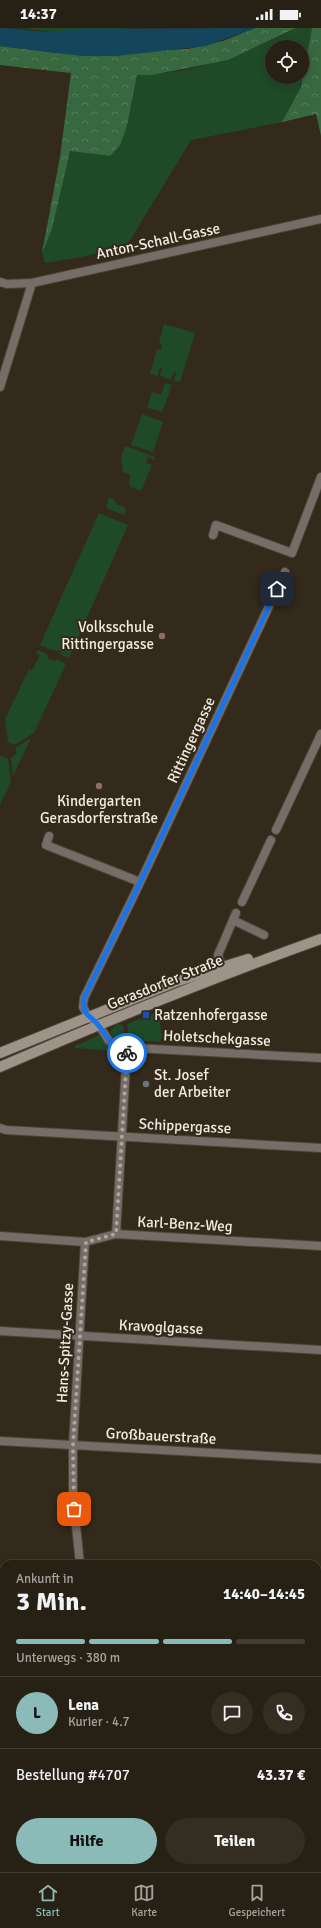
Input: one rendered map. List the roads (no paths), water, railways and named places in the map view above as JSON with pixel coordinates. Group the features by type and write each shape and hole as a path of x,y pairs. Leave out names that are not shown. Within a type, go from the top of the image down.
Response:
{"main road":[{"name":"Gerasdorfer Straße","path":"0,1053 175,982 223,970 321,939"},
{"name":"Gerasdorfer Straße","path":"0,1067 98,1024 144,1007 223,970"}],"street":[{"name":"Anton-Schall-Gasse","path":"0,282 7,284 32,283 321,219"},
{"path":"0,387 32,283"},
{"path":"213,535 216,525 292,553 321,477"},
{"name":"Rittingergasse","path":"89,1018 83,1007 84,998 285,572"},
{"path":"276,830 321,734"},
{"path":"49,836 46,844 140,882"},
{"path":"242,902 271,840"},
{"path":"223,970 218,955 235,916 264,935"},
{"path":"89,1018 98,1024"},
{"name":"Holetschekgasse","path":"98,1024 109,1041 115,1045 127,1048 321,1058"},
{"path":"116,1234 127,1048"},
{"name":"Schippergasse","path":"0,1128 6,1130 321,1148"},
{"name":"Karl-Benz-Weg","path":"0,1236 86,1242 116,1234 321,1246"},
{"name":"Hans-Spitzy-Gasse","path":"80,1560 73,1497 73,1445 86,1242"},
{"name":"Kravoglgasse","path":"0,1331 321,1350"},
{"name":"Großbauerstraße","path":"0,1441 321,1459"}],"water":[{"path":"0,28 55,32 72,29 255,28 206,46 116,56 82,56 0,46"}],"place":[{"name":"Volksschule Rittingergasse","path":"162,636"},
{"name":"Kindergarten Gerasdorferstraße","path":"99,786"},
{"name":"Ratzenhofergasse","path":"146,1015"},
{"name":"St. Josef der Arbeiter","path":"146,1084"}]}
